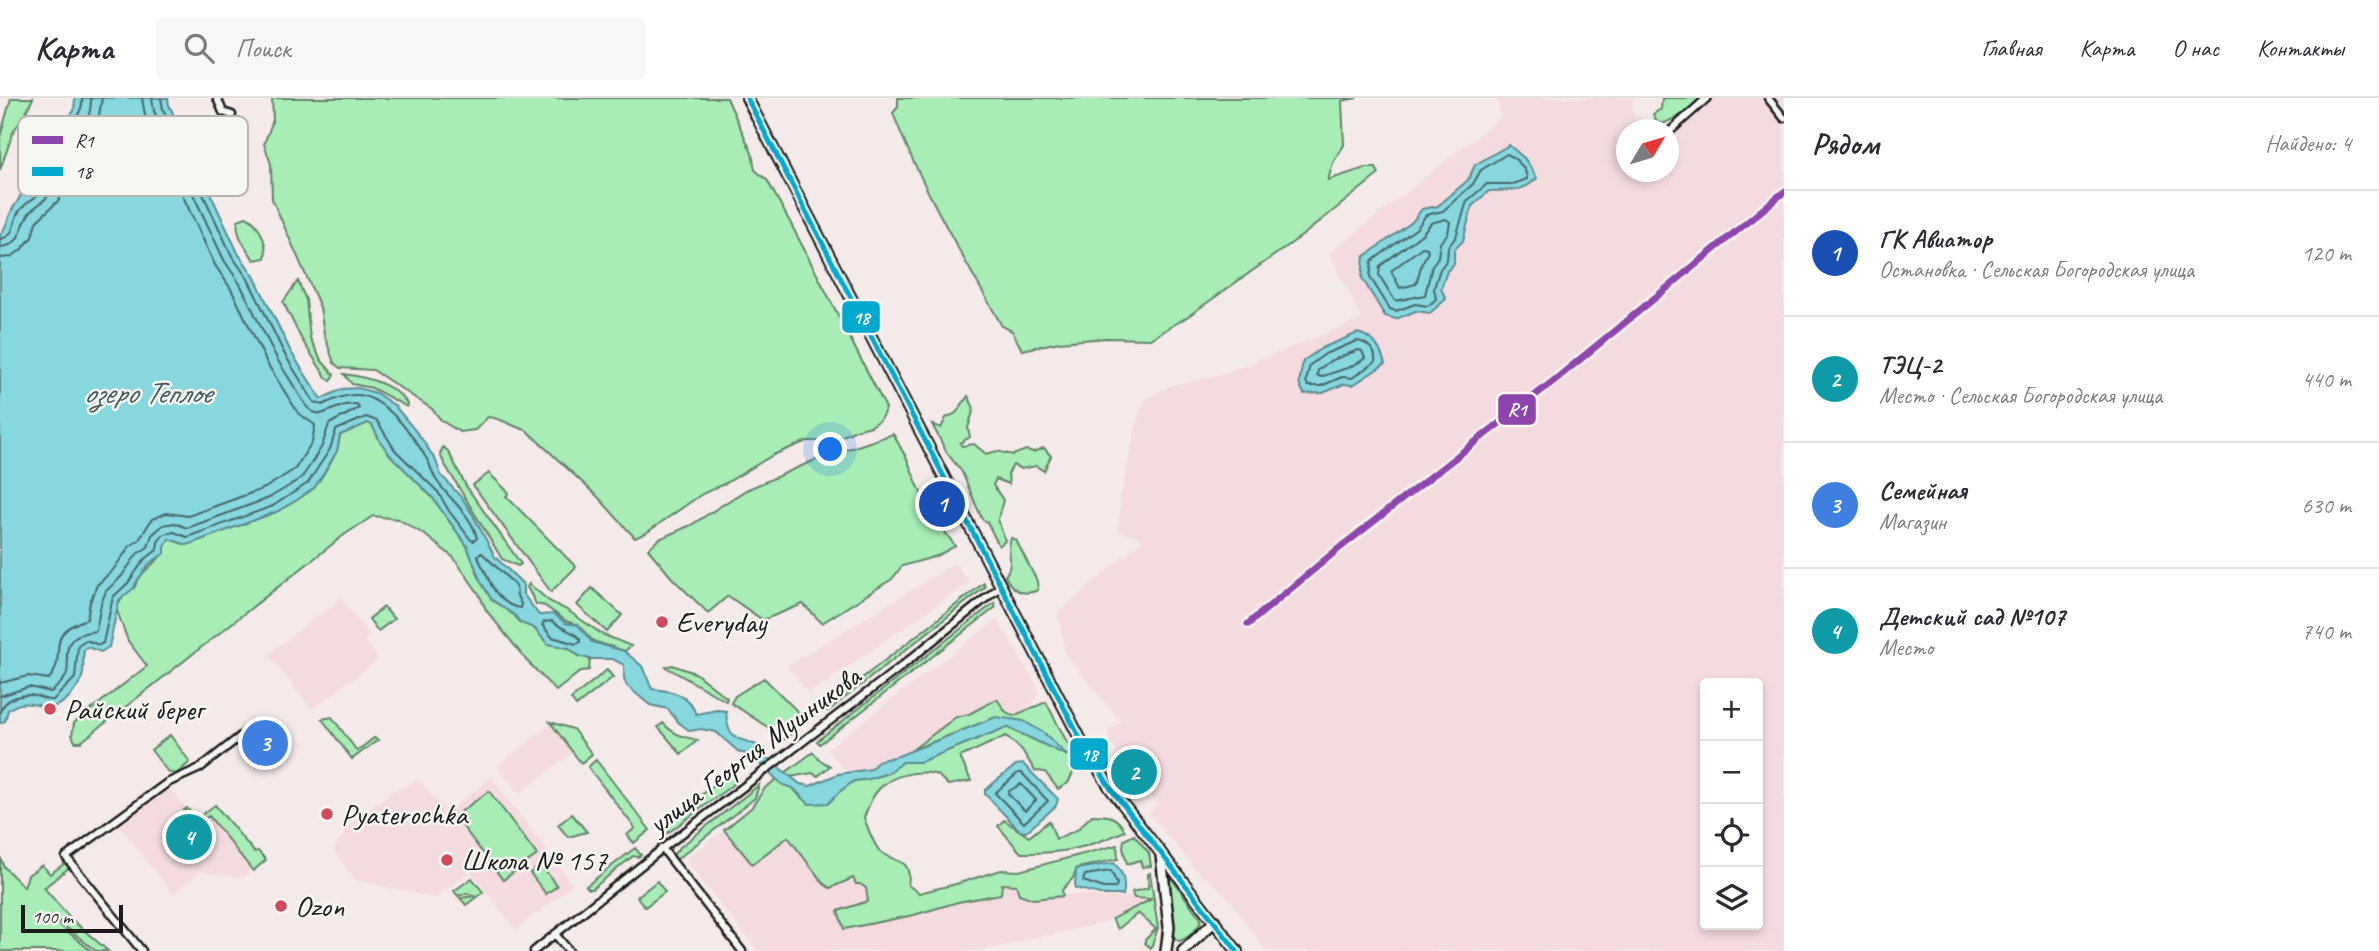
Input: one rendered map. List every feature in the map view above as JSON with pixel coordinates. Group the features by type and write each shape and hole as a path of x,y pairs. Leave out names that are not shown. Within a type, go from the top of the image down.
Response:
{"main road":[{"path":"747,98 1103,778 1237,951"},
{"path":"1160,853 1169,928 1166,951"},
{"path":"1183,951 1215,921"}],"street":[{"path":"217,98 223,112 232,115"},
{"path":"1679,123 1707,98"},
{"path":"1768,98 1784,118"},
{"name":"улица Георгия Мушникова","path":"534,951 662,848 1002,586"},
{"path":"142,951 66,857 167,783 200,768 247,731"},
{"path":"662,848 742,951"},
{"path":"555,934 569,951"}],"shaded area":[{"path":"1498,98 1633,98 1633,113 1636,119 1616,119 1616,182 1679,182 1679,129 1713,98 1784,98 1784,951 1266,951 1228,898 1207,877 1203,878 1149,813 1158,805 1118,756 1107,733 1120,721 1066,655 1058,613 1142,540 1118,531 1121,495 1138,417 1145,400 1170,386 1225,373 1362,319 1329,253 1500,118"},
{"path":"955,563 970,582 809,694 787,666"},
{"path":"341,598 370,636 365,640 379,659 312,710 268,654"},
{"path":"997,619 1039,689 1037,698 1013,716 1005,711 997,699 991,700 977,710 956,717 912,750 878,761 871,769 845,770 840,765 828,748"},
{"path":"550,724 572,753 519,794 497,766"},
{"name":"Школа № 157","path":"491,777 573,885 516,930 470,871 435,898 355,880 333,850 349,826 391,792 419,779 447,812"},
{"path":"169,787 198,823 208,816 252,870 243,878 201,872 173,894 119,826"},
{"path":"724,830 752,864 788,837 824,884 831,888 853,878 866,889 872,923 1001,894 1002,884 1016,885 1054,898 1073,894 1121,898 1149,891 1152,902 1107,922 980,951 758,951 685,860"}],"green space":[{"path":"11,98 33,98 24,116 18,116 18,125 0,170 0,137"},
{"path":"272,98 727,98 752,153 755,170 767,180 886,408 880,420 832,441 807,441 773,455 702,494 635,538 598,497 526,430 488,417 475,430 460,432 442,421 432,409 373,370 340,368 334,363 324,334 320,307 272,199 271,164 264,144 273,120"},
{"path":"898,98 1357,98 1342,101 1344,145 1333,163 1328,180 1365,168 1376,168 1379,174 1303,235 1187,317 1150,339 1106,338 1059,342 1022,350 1012,331 1002,326 930,195 893,113 898,107"},
{"path":"1662,98 1701,98 1673,119 1656,119 1653,114 1661,109"},
{"path":"246,217 262,234 265,258 254,260 242,241 237,226 238,220"},
{"path":"298,281 306,300 310,338 321,360 334,375 331,381 302,340 283,302"},
{"path":"344,374 362,377 389,387 403,398 407,407 372,388 352,384"},
{"path":"968,396 974,408 968,428 970,437 960,443 962,446 974,444 986,454 997,451 1013,455 1044,448 1051,456 1044,471 1036,466 1021,469 1013,465 1008,474 1009,484 996,479 993,485 1003,500 998,519 1005,541 999,546 987,522 982,519 962,472 947,453 932,424 941,428 946,418 956,413"},
{"path":"368,423 372,425 380,441 432,497 467,546 481,582 492,600 521,623 534,628 548,644 569,648 579,656 590,659 589,670 581,671 556,691 527,661 486,610 479,594 454,558 425,535 398,519 373,516 344,535 81,742 75,742 72,735 74,723 147,666 128,641 116,608 125,593 134,588 141,576 159,558 169,539 187,545 276,512 297,500 314,488 324,473 337,451 340,435"},
{"path":"893,434 907,459 926,505 955,546 937,556 902,566 892,579 822,623 803,604 763,620 728,596 708,613 672,578 648,549 659,539 691,525 746,490 813,461"},
{"path":"443,447 448,451 466,486 521,564 518,566 502,559 444,463 440,454"},
{"path":"489,473 509,493 506,496 576,567 551,592 473,485"},
{"path":"1011,538 1016,540 1037,581 1038,590 1028,593 1019,591 1005,576 1010,566"},
{"path":"984,583 985,587 828,711 820,711"},
{"path":"529,584 549,601 602,634 631,646 625,651 593,641 578,625 566,621 545,606 536,604 527,587"},
{"path":"592,588 622,615 607,632 577,605"},
{"path":"994,603 996,607 820,744 817,741"},
{"path":"384,607 394,619 378,631 369,619"},
{"path":"672,665 695,673 727,698 726,701 666,667"},
{"path":"607,670 613,677 576,706 571,699"},
{"path":"764,678 804,718 800,727 783,740 731,703 735,696"},
{"path":"997,699 1005,711 1013,716 1046,702 1078,763 1068,783 1058,789 1045,772 1035,771 1022,750 1006,736 960,757 971,781 948,785 938,776 927,773 898,777 877,791 864,818 879,850 905,865 909,875 908,885 919,893 1001,870 1019,871 1117,845 1118,859 1077,868 1073,878 1062,890 1063,896 1033,899 1019,894 1016,885 1002,884 1001,894 844,929 838,911 868,901 866,888 856,884 853,878 830,888 788,837 752,864 724,830 751,808 765,788 813,752 830,766 818,776 812,773 790,777 787,786 793,788 801,798 839,792 854,781 888,773 903,762 920,762 1007,727 1066,755 1045,734 996,717 912,750 956,717 969,714"},
{"path":"332,717 357,751 374,738 378,740 352,759 322,719"},
{"path":"550,722 573,729 592,754 581,763"},
{"path":"663,723 679,735 698,740 681,754 658,727"},
{"path":"170,735 190,762 176,774 168,772 151,750"},
{"path":"596,760 650,830 634,843 627,835 635,828 588,767"},
{"path":"731,772 735,783 665,835 660,827"},
{"path":"759,785 755,798 676,860 673,855 679,848"},
{"path":"489,791 537,855 503,880 455,816"},
{"path":"215,805 254,852 258,851 266,860 253,871 209,816 197,823 184,810 187,808 196,819"},
{"path":"572,814 587,832 568,837 558,825"},
{"path":"1092,815 1112,817 1125,831 1074,849 1021,853 998,826 1004,820 1029,837 1049,821 1056,839 1077,830"},
{"path":"1134,835 1149,853 1151,866 1142,867 1140,860 1127,864 1124,840"},
{"path":"635,848 641,855 633,856 592,889 586,886"},
{"path":"0,856 4,867 24,887 28,875 42,865 50,874 68,861 102,904 70,867 44,888 70,918 108,951 96,951 52,916 91,951 0,951"},
{"path":"541,865 557,886 546,894 530,873"},
{"path":"1150,873 1158,928 1151,948 1145,940 1156,929 1138,913 1118,929 1112,919 1152,899 1134,898 1132,892 1148,888"},
{"path":"472,878 483,892 466,905 460,898 475,896 467,893 458,896 454,891"},
{"path":"1171,878 1201,919 1193,932 1180,941 1176,940 1174,935 1168,882"},
{"path":"657,881 665,892 645,907 637,897"}],"water":[{"name":"озеро Теплое","path":"75,98 168,98 174,116 70,116 74,111"},
{"path":"1509,145 1525,159 1537,178 1521,188 1489,191 1472,206 1463,241 1454,250 1454,264 1447,271 1441,289 1446,299 1430,313 1416,311 1396,319 1385,316 1362,278 1364,257 1412,222 1422,209 1438,206 1468,180 1475,165"},
{"name":"озеро Теплое","path":"20,196 211,196 238,253 254,276 291,352 321,399 342,389 358,388 376,393 395,406 422,439 436,461 441,475 462,498 495,557 523,584 523,594 539,615 554,614 565,623 578,625 592,642 624,651 642,666 652,689 679,695 689,702 696,714 726,711 727,723 733,735 766,750 767,758 800,784 810,786 838,774 871,769 878,761 898,756 996,717 1024,721 1045,734 1068,756 1007,727 920,762 903,762 888,773 854,781 829,803 809,804 793,788 783,785 750,755 739,752 716,732 701,729 690,731 678,722 668,709 650,705 627,686 624,665 613,659 579,656 569,648 548,644 534,628 521,623 492,600 481,582 467,546 432,497 390,455 372,425 368,423 340,435 337,451 324,473 314,488 297,500 276,512 187,545 169,539 165,545 165,553 149,564 134,588 119,600 109,647 101,652 87,647 84,649 82,677 70,696 54,706 25,703 17,705 8,710 5,721 0,723 0,235"},
{"path":"1358,333 1376,344 1385,364 1353,385 1344,384 1323,393 1304,394 1299,383 1303,361 1322,348"},
{"path":"1023,764 1058,799 1056,806 1026,832 1020,831 985,794 985,790 1016,765"},
{"path":"1114,863 1123,878 1123,895 1104,895 1075,888 1076,869"}],"transit line":[{"name":"18","path":"747,98 1084,746 1111,789 1237,951"},
{"name":"R1","path":"1248,624 1337,550 1556,379 1784,192"}],"place":[{"name":"ГК Авиатор","path":"942,504"},
{"name":"Everyday","path":"662,622"},
{"name":"Райский берег","path":"50,709"},
{"name":"Семейная","path":"265,743"},
{"name":"ТЭЦ-2","path":"1134,772"},
{"name":"Pyaterochka","path":"327,814"},
{"name":"Детский сад №107","path":"189,837"},
{"name":"Школа № 157","path":"447,860"},
{"name":"Ozon","path":"281,906"}]}
